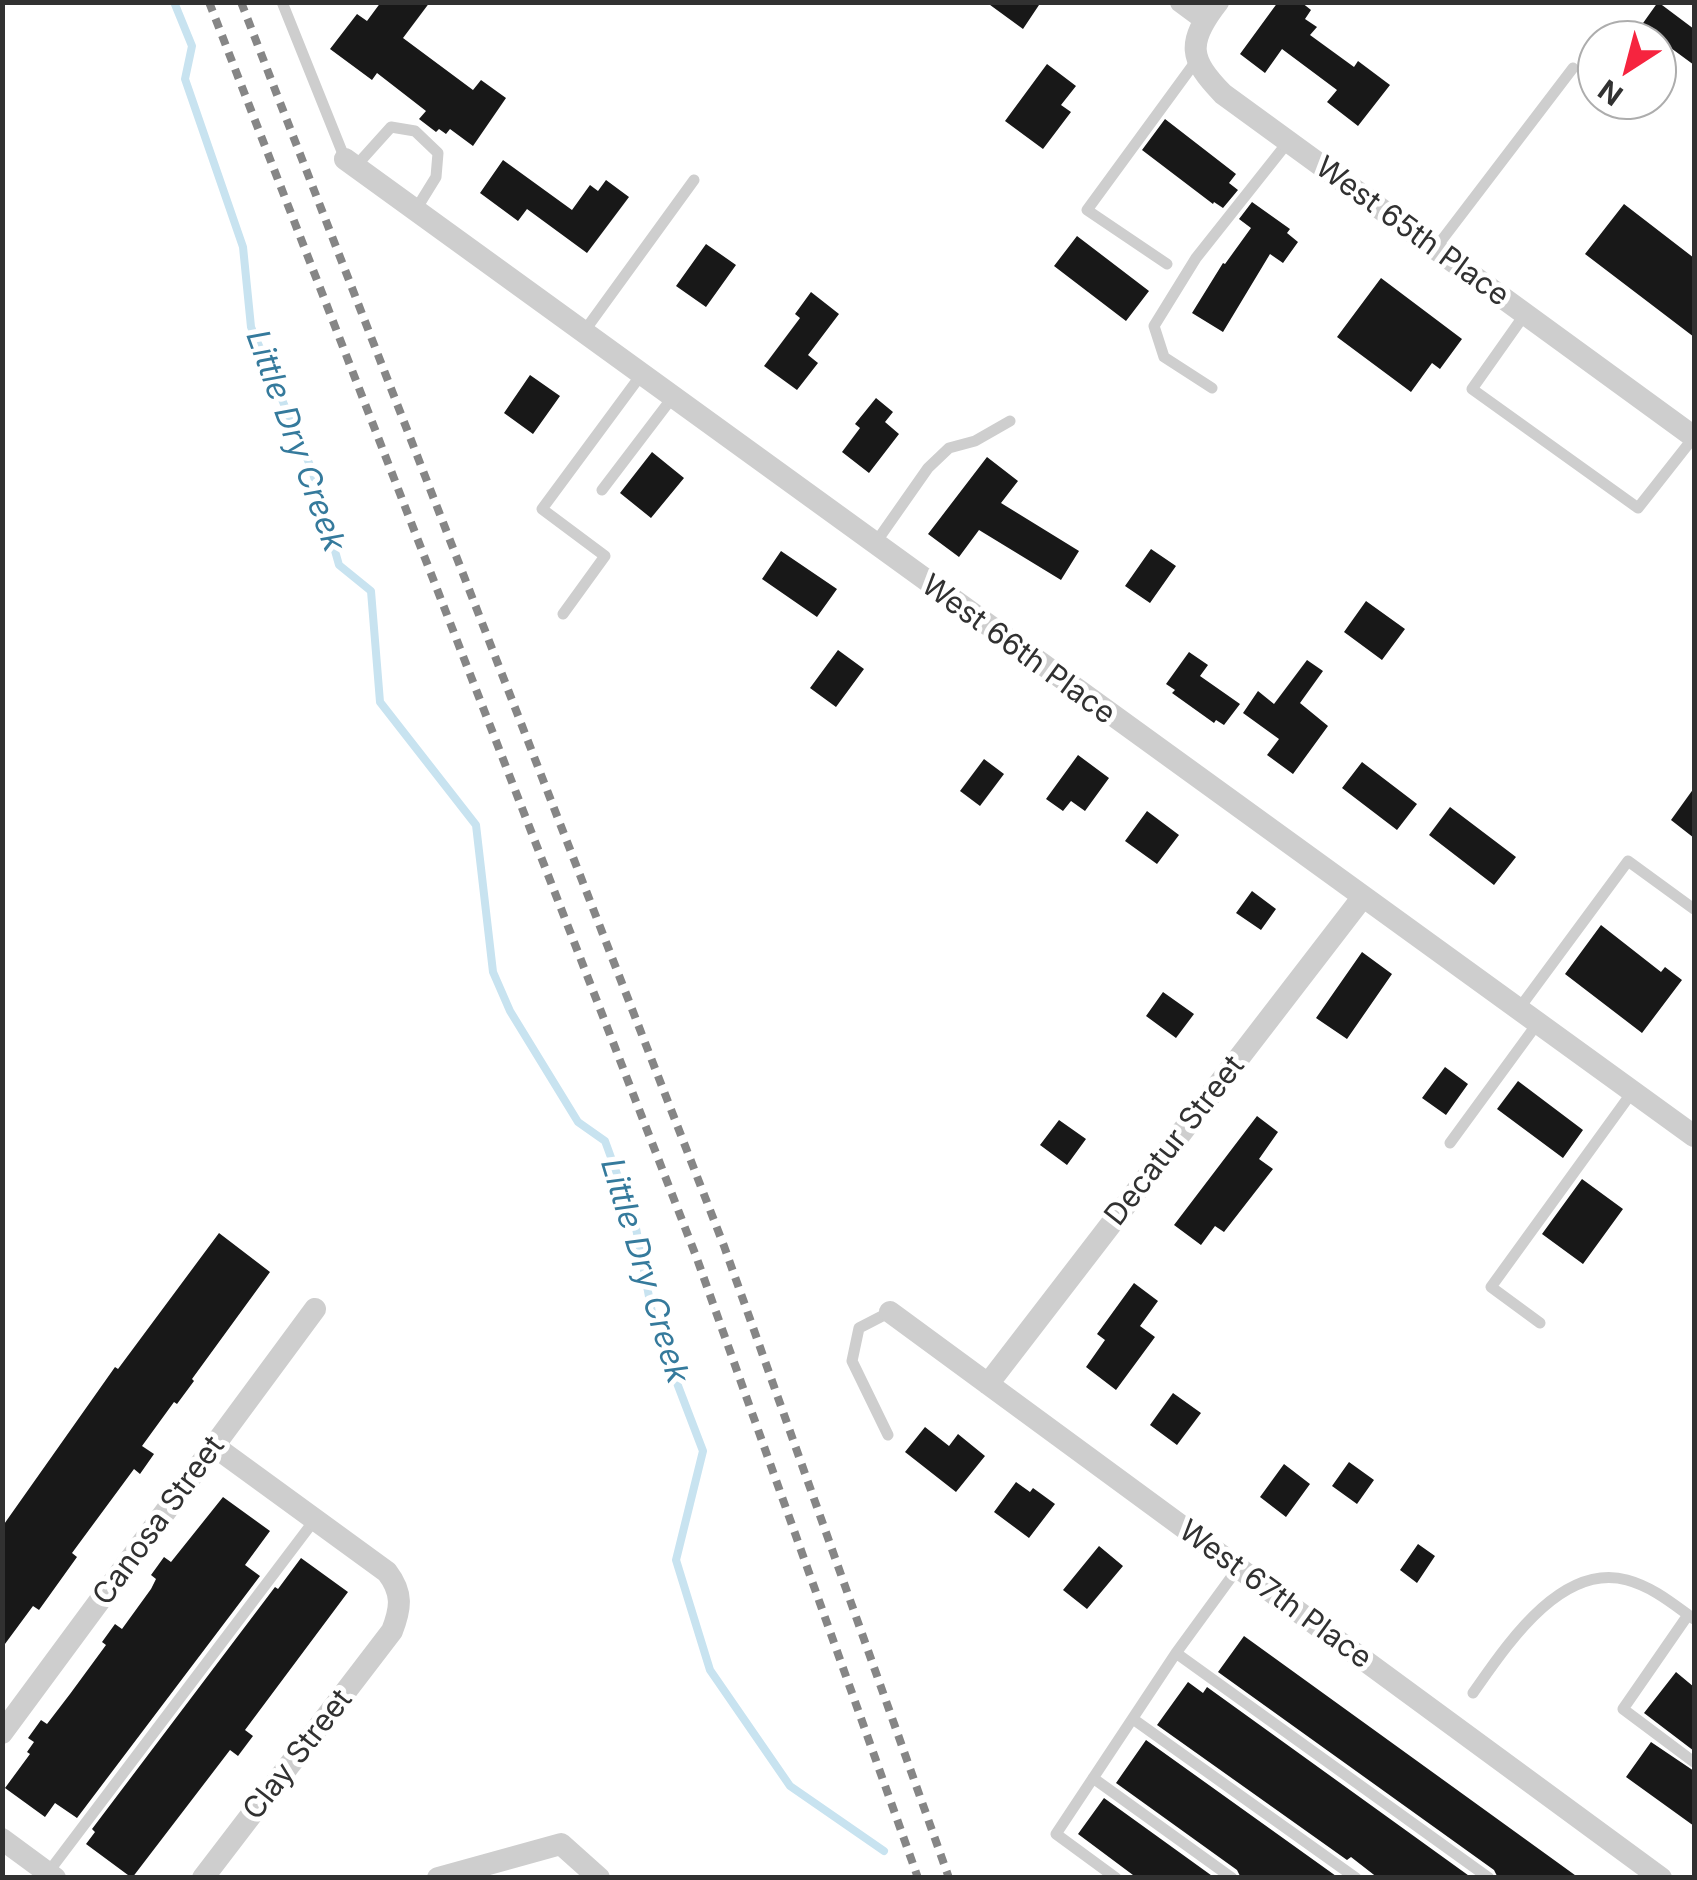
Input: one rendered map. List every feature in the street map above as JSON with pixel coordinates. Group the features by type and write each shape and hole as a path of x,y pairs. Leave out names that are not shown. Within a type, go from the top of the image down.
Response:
{"street":[{"path":"1181,2 1211,11 1194,48 1196,61"},
{"name":"West 65th Place","path":"1196,61 1223,94 1694,437"},
{"name":"West 66th Place","path":"350,163 1694,1136"},
{"name":"Decatur Street","path":"988,1384 1362,898"},
{"name":"Canosa Street","path":"2,1733 315,1309"},
{"name":"West 67th Place","path":"890,1312 1661,1878"},
{"path":"214,1446 316,1518"},
{"name":"Clay Street","path":"203,1878 392,1631 401,1606 396,1584 386,1572 316,1518"},
{"path":"2,1838 50,1876"},
{"path":"438,1878 561,1844 599,1878"}],"lane":[{"path":"282,2 350,163 390,126 415,131 438,153 436,177 416,211"},
{"path":"1167,264 1087,210 1196,61"},
{"path":"1434,248 1573,68"},
{"path":"1212,388 1164,357 1154,326 1196,258 1288,142"},
{"path":"583,333 694,180"},
{"path":"1524,314 1472,389 1638,508 1694,437"},
{"path":"563,614 606,556 542,509 641,375"},
{"path":"602,490 672,398"},
{"path":"874,545 928,468 949,448 975,441 1010,421"},
{"path":"1450,1143 1628,861 1694,909"},
{"path":"1540,1323 1491,1287 1633,1092"},
{"path":"888,1435 852,1362 859,1328 890,1312"},
{"path":"50,1876 316,1518"},
{"path":"1116,1878 1056,1834 1238,1568"},
{"path":"1473,1693 1510,1640 1536,1612 1566,1591 1592,1580 1624,1578 1652,1589 1691,1617 1623,1710 1694,1762"},
{"path":"1176,1654 1489,1878"},
{"path":"1133,1718 1356,1878"},
{"path":"1093,1778 1232,1878"}],"building":[{"path":"381,2 430,2 403,38 473,90 481,80 506,98 473,146 450,129 446,134 439,129 436,132 419,119 426,111 377,73 372,80 330,49 357,14 367,21"},
{"path":"986,2 1041,2 1023,29"},
{"path":"1278,2 1301,2 1311,10 1305,19 1317,27 1310,35 1354,67 1358,61 1390,85 1358,126 1327,102 1337,90 1282,49 1265,73 1240,54"},
{"path":"1658,2 1694,29 1694,65 1677,52 1677,20 1645,20"},
{"path":"1047,64 1076,86 1061,105 1071,112 1043,149 1005,121"},
{"path":"1165,119 1236,174 1229,183 1238,190 1223,208 1142,150"},
{"path":"503,160 572,210 590,185 598,191 606,180 629,197 587,253 527,209 518,221 480,193"},
{"path":"1252,202 1290,229 1287,233 1298,242 1283,263 1270,254 1223,332 1192,313 1223,263 1251,228 1239,219"},
{"path":"1624,204 1694,258 1694,337 1585,254"},
{"path":"1077,236 1149,291 1126,321 1054,266"},
{"path":"706,244 736,265 706,307 676,286"},
{"path":"1381,278 1462,339 1440,369 1432,363 1411,392 1337,337"},
{"path":"811,292 839,314 808,355 818,363 797,390 764,366 800,318 795,314"},
{"path":"530,375 560,396 533,434 504,413"},
{"path":"876,398 893,412 885,422 899,434 869,473 842,452 860,428 855,424"},
{"path":"652,452 684,478 651,518 620,493"},
{"path":"987,457 1018,481 1001,503 1079,551 1061,580 979,530 959,557 928,534"},
{"path":"1151,549 1176,566 1150,603 1125,586"},
{"path":"781,551 837,589 817,617 762,579"},
{"path":"1366,601 1405,629 1382,660 1344,632"},
{"path":"838,650 864,669 836,707 810,688"},
{"path":"1189,652 1208,665 1200,676 1240,704 1224,725 1216,720 1214,723 1172,693 1175,690 1166,684"},
{"path":"1307,660 1323,671 1300,703 1328,726 1293,774 1267,755 1279,739 1243,713 1258,691 1274,704"},
{"path":"1078,755 1109,778 1085,811 1071,801 1063,811 1046,799"},
{"path":"984,759 1004,774 980,806 960,791"},
{"path":"1362,762 1417,804 1397,830 1342,788"},
{"path":"1694,788 1694,838 1671,820"},
{"path":"1450,807 1516,857 1494,885 1429,835"},
{"path":"1147,811 1179,835 1157,864 1125,841"},
{"path":"1252,891 1276,909 1261,930 1236,913"},
{"path":"1601,925 1661,972 1665,967 1682,980 1642,1033 1565,974"},
{"path":"1362,952 1392,974 1347,1039 1316,1018"},
{"path":"1163,992 1194,1014 1176,1038 1146,1016"},
{"path":"1445,1067 1468,1084 1446,1115 1422,1098"},
{"path":"1518,1081 1583,1130 1563,1158 1497,1109"},
{"path":"1257,1116 1278,1132 1259,1159 1273,1169 1224,1232 1215,1226 1201,1245 1174,1225"},
{"path":"1059,1120 1086,1139 1067,1165 1040,1145"},
{"path":"1582,1179 1623,1209 1583,1264 1542,1234"},
{"path":"219,1233 270,1272 194,1381 142,1446 154,1454 140,1474 134,1469 72,1553 77,1557 39,1610 33,1606 2,1648 2,1527 115,1367 118,1369"},
{"path":"1134,1283 1158,1301 1140,1326 1155,1337 1116,1390 1086,1367 1105,1340 1097,1334"},
{"path":"1173,1393 1201,1413 1177,1445 1150,1425"},
{"path":"925,1427 949,1446 958,1434 985,1456 956,1492 905,1452"},
{"path":"1349,1462 1374,1480 1357,1504 1332,1486"},
{"path":"1284,1464 1310,1484 1286,1517 1260,1497"},
{"path":"1016,1482 1030,1492 1033,1488 1055,1504 1029,1538 994,1512"},
{"path":"223,1497 270,1531 245,1565 260,1576 77,1818 55,1803 45,1817 5,1788 30,1754 27,1752 34,1742 28,1738 41,1720 47,1724 70,1694 106,1645 102,1642 115,1624 122,1629 151,1589 156,1579 151,1575 164,1557 171,1562"},
{"path":"1418,1544 1435,1556 1417,1583 1400,1570"},
{"path":"1099,1546 1123,1566 1087,1609 1063,1590"},
{"path":"301,1558 348,1592 245,1730 253,1736 238,1756 230,1750 132,1878 86,1844 95,1832 92,1829"},
{"path":"1244,1636 1579,1878 1498,1878 1494,1870 1218,1672"},
{"path":"1676,1672 1694,1687 1694,1751 1644,1713"},
{"path":"1188,1682 1203,1693 1207,1687 1472,1878 1378,1878 1351,1857 1347,1860 1157,1725"},
{"path":"1146,1740 1335,1878 1241,1878 1237,1870 1116,1783"},
{"path":"1651,1742 1694,1771 1694,1826 1626,1777"},
{"path":"1104,1798 1215,1878 1137,1878 1078,1834"}],"waterway":[{"name":"Little Dry Creek","path":"174,2 192,46 185,79 243,247 251,327 312,470 339,565 371,591 380,702 476,825 493,972 510,1011 578,1122 605,1141 635,1223 654,1323 703,1451 676,1560 710,1670 790,1786 884,1851"}],"railway":[{"path":"209,2 696,1256 918,1878"},
{"path":"241,2 724,1246 949,1878"}]}
